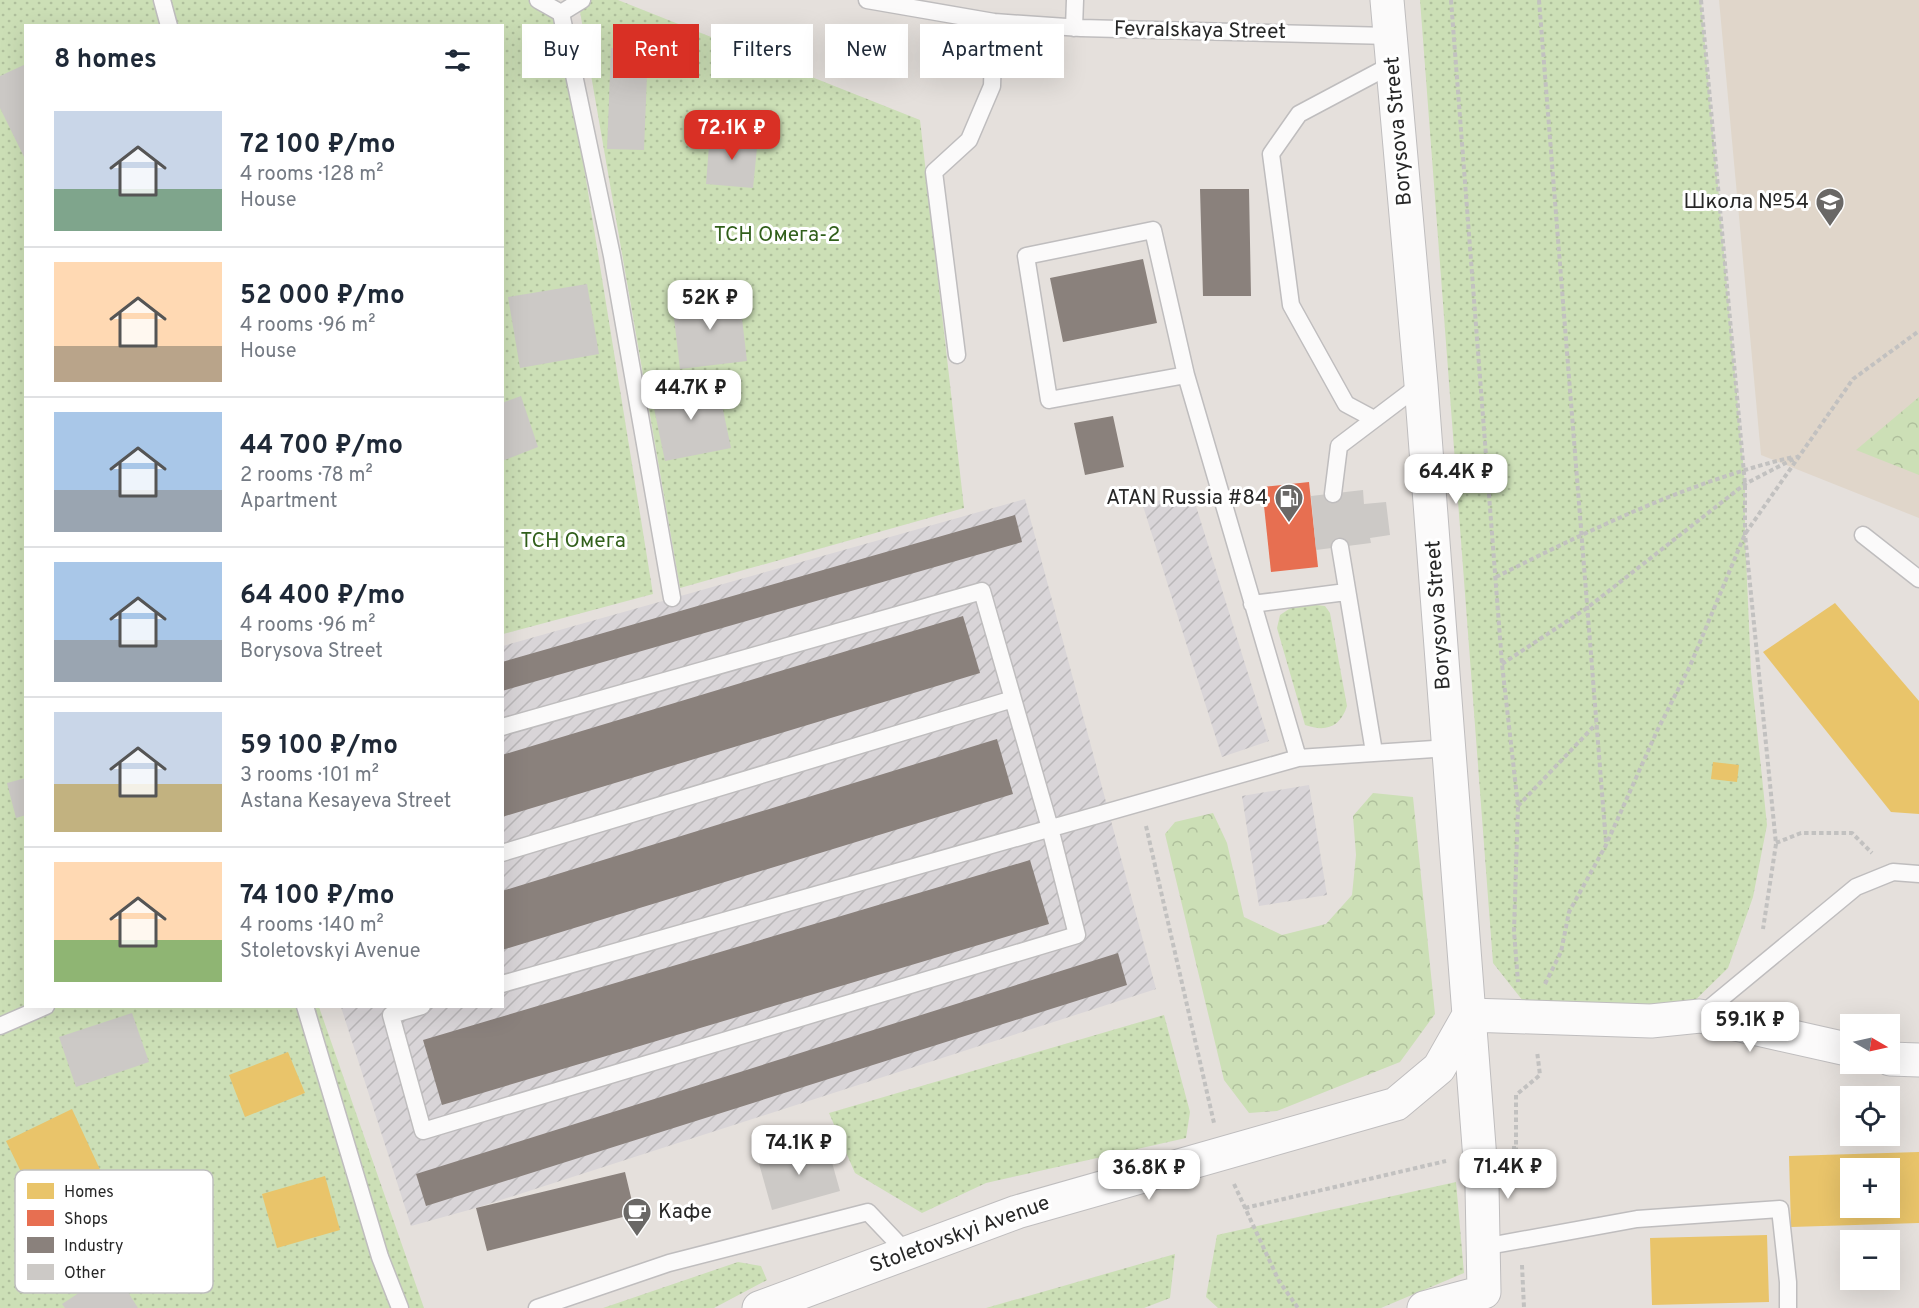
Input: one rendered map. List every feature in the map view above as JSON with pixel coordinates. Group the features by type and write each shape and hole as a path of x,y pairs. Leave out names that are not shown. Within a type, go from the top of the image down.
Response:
{"main road":[{"name":"Borysova Street","path":"1387,0 1421,384 1449,748 1479,1153 1485,1300"},
{"path":"1469,1015 1537,1004 1651,1021 1700,1016 1840,1048"},
{"name":"Stoletovskyi Avenue","path":"759,1308 1017,1212 1396,1104 1439,1068 1469,1015"},
{"path":"1900,1059 1919,1060"},
{"path":"1424,1308 1485,1300"}],"lane":[{"path":"162,0 168,24"},
{"path":"538,0 561,13 612,256 672,598"},
{"path":"561,13 582,0"},
{"name":"Fevralskaya Street","path":"867,0 994,22 1391,50"},
{"path":"1074,28 1075,0"},
{"path":"957,355 934,171 969,140 993,86 994,22"},
{"path":"1374,419 1346,404 1291,305 1271,154 1299,114 1391,50"},
{"path":"1186,375 1049,400 1026,256 1153,230 1186,375 1298,758"},
{"path":"1333,494 1339,446 1421,384"},
{"path":"1863,535 1919,579"},
{"path":"1340,547 1374,752"},
{"path":"409,1008 390,1011 423,1131 1077,935 1050,828 982,591 504,726"},
{"path":"1252,604 1346,592"},
{"path":"504,852 1013,699"},
{"path":"504,983 1298,758 1449,748"},
{"path":"1700,1016 1856,887 1893,872 1919,874"},
{"path":"0,1026 41,1008"},
{"path":"306,1008 380,1257 400,1308"},
{"path":"1483,1247 1637,1219 1780,1209 1788,1282 1788,1308"},
{"path":"537,1308 669,1263 868,1212 907,1253"}],"path":[{"path":"1451,0 1502,664 1518,806 1514,931 1518,987"},
{"path":"1539,0 1606,845"},
{"path":"1701,0 1745,484 1745,534 1776,844 1758,968"},
{"path":"1245,1208 1479,1153 1516,1148 1516,1095 1540,1075 1537,1004 1561,952 1569,912 1606,845 1657,731 1690,666 1745,534 1853,380 1919,331"},
{"path":"1496,577 1581,534 1648,504 1743,469 1799,456"},
{"path":"1502,664 1587,608 1745,484 1799,456"},
{"path":"1518,806 1596,724"},
{"path":"1140,803 1221,1154 1279,1281 1298,1308"},
{"path":"1776,844 1801,832 1852,833 1893,872"}],"shaded area":[{"name":"Школа №54","path":"1719,0 1919,0 1919,518 1761,455"},
{"path":"1191,490 1269,741 1222,757 1143,506"},
{"path":"1025,499 1156,989 476,1208 411,1226 341,1008 504,1008 504,646"},
{"path":"1309,785 1327,895 1259,906 1242,796"}],"green space":[{"name":"ТСН Омега","path":"0,0 557,0 561,24 522,24 522,78 570,78 653,594 504,634 504,24 24,24 24,1008 319,1008 424,1308 0,1308"},
{"name":"ТСН Омега-2","path":"578,0 618,0 678,24 613,24 613,78 699,78 699,32 711,37 711,78 813,77 920,120 964,508 680,588 592,78 601,78 601,24 582,24"},
{"path":"1420,0 1701,0 1745,484 1751,672 1767,825 1753,897 1728,968 1678,1017 1531,1011 1493,963"},
{"path":"1919,397 1919,475 1856,450"},
{"path":"1308,604 1325,606 1330,613 1347,706 1336,724 1325,728 1305,725 1277,628 1280,615 1292,607"},
{"path":"1373,793 1413,797 1435,1014 1400,1062 1277,1111 1249,1113 1224,1080 1165,834 1175,822 1213,813 1227,843 1244,917 1282,935 1326,924 1352,895 1356,855 1353,816"},
{"path":"1164,1015 1190,1112 1186,1138 986,1183 922,1213 855,1173 829,1113"},
{"path":"1456,1182 1464,1273 1381,1308 1218,1308 1206,1297 1217,1235"},
{"path":"1175,1254 1170,1298 1144,1308 986,1308"},
{"path":"738,1262 761,1266 767,1280 714,1308 603,1308"}],"building: Homes":[{"path":"1835,603 1919,701 1919,814 1891,812 1763,652"},
{"path":"1713,762 1739,765 1737,782 1711,779"},
{"path":"288,1052 305,1093 245,1117 229,1075"},
{"path":"72,1109 100,1170 20,1170 6,1141"},
{"path":"1919,1152 1919,1223 1791,1227 1789,1156"},
{"path":"325,1176 340,1230 277,1248 262,1194"},
{"path":"1767,1235 1769,1302 1652,1305 1650,1238"}],"building: Shops":[{"name":"ATAN Russia #84","path":"1309,482 1318,567 1271,572 1262,487"}],"building: Industry":[{"path":"1200,189 1249,189 1251,296 1203,296"},
{"path":"1143,259 1157,323 1063,342 1050,278"},
{"path":"1113,416 1124,467 1085,475 1074,423"},
{"path":"1015,515 1022,542 504,690 504,661"},
{"path":"963,616 980,673 504,816 504,754"},
{"path":"997,739 1013,794 504,949 504,890"},
{"path":"1030,860 1049,924 442,1105 423,1040"},
{"path":"1118,953 1127,985 426,1206 416,1174"},
{"path":"625,1172 635,1214 487,1251 476,1208"}],"building: Other":[{"path":"611,48 613,48 613,78 647,78 644,150 607,149"},
{"path":"24,65 24,157 0,108 0,76"},
{"path":"710,133 758,138 753,188 706,184"},
{"path":"587,284 599,354 520,368 508,297"},
{"path":"739,293 747,361 680,369 672,301"},
{"path":"717,381 731,448 665,461 651,394"},
{"path":"521,396 538,447 504,460 504,402"},
{"path":"1363,490 1364,504 1386,502 1390,535 1370,538 1371,543 1316,550 1311,496"},
{"path":"24,779 24,816 16,818 7,783"},
{"path":"132,1013 149,1062 76,1087 59,1037"},
{"path":"826,1141 840,1191 772,1210 758,1160"},
{"path":"79,1293 129,1293 138,1308 65,1308 62,1304"}],"place":[{"name":"Школа №54","path":"1830,228"},
{"name":"ATAN Russia #84","path":"1289,524"},
{"name":"Кафе","path":"637,1238"}]}
